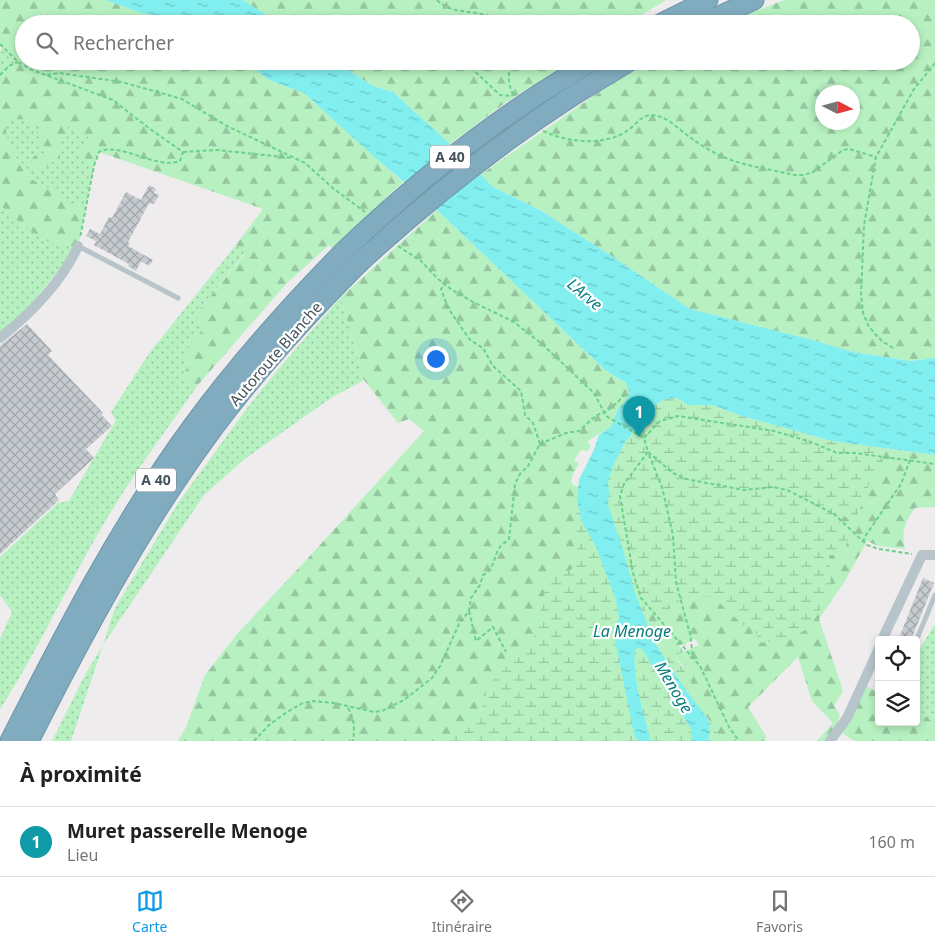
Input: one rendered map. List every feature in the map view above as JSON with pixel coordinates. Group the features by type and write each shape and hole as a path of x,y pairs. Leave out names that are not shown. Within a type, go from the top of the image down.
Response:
{"highway":[{"path":"678,15 708,0"},
{"path":"722,15 754,0"},
{"name":"Autoroute Blanche","path":"10,741 54,654 99,572 169,460 192,427 246,358 303,293 345,250 409,191 456,153 529,100 577,70"},
{"name":"Autoroute Blanche","path":"29,741 113,582 183,470 259,370 309,314 358,264 424,204 469,168 541,116 615,70"}],"street":[{"path":"0,338 17,324 45,294 68,265 78,246"},
{"path":"884,636 922,555 935,555"},
{"path":"830,741 847,718 875,657"}],"lane":[{"path":"78,246 178,298"},
{"path":"918,636 935,595"}],"path":[{"path":"437,0 444,6 452,9 479,15"},
{"path":"0,44 15,59"},
{"path":"0,75 9,66 15,63"},
{"path":"893,348 882,341 868,325 863,313 861,294 864,225 876,157 914,89 935,63"},
{"path":"36,70 113,100 150,130 183,152 217,150 294,159"},
{"path":"473,70 500,95 513,94 510,70"},
{"path":"47,75 59,73 114,80 182,99 228,126 305,163 370,218"},
{"path":"544,132 587,142 606,139 624,133 645,116 651,115 667,120 690,138 732,161 794,175 804,175 813,172 842,150 849,149 876,157"},
{"path":"78,246 94,166 99,152 104,149 114,150 165,163 180,161 183,152"},
{"path":"396,245 421,261 445,284 473,302 514,322 542,344 594,393 604,414 634,434 644,438"},
{"path":"445,284 441,288 448,308 470,340 483,348 493,366 521,391 525,415 533,423 540,444"},
{"path":"254,741 269,725 303,703 313,700 334,703 363,711 382,711 404,700 432,678 440,666 459,624 468,611 471,598 480,585 483,575 492,566 500,546 509,539 515,484 540,444 566,433 579,432 593,418 601,413 604,414 623,396 629,395"},
{"path":"644,438 660,421 678,416 774,432 811,442 837,453 855,453 935,464"},
{"path":"644,438 662,487 673,535 676,582 690,634 693,658"},
{"path":"648,452 673,473 686,479 744,490 773,487 787,490 834,514 868,545 879,550 922,555"},
{"path":"648,452 624,484 620,496 633,573 641,598 645,604 651,608 700,666 729,727 739,741"},
{"path":"863,542 901,484 910,460"},
{"path":"468,611 476,641 493,627 506,652"},
{"path":"347,707 354,722 353,741"}],"green space":[{"path":"0,0 106,0 150,15 15,15 15,60 0,44"},
{"path":"243,0 666,0 641,15 266,15"},
{"path":"784,0 935,0 935,358 910,361 853,352 690,309 540,210 493,187 480,175 612,83 636,70 920,70 920,15 746,15"},
{"path":"0,34 10,55 15,60 15,70 25,70 45,89 105,111 99,152 94,166 78,246 26,311 0,334 0,205 31,230 57,193 27,177 9,146 3,120 0,118 0,51 3,46 0,44"},
{"path":"15,63 15,70 256,70 269,80 304,93 403,182 332,248 329,245 286,284 197,386 182,377 189,364 184,352 203,329 196,314 245,254 236,245 263,209 99,152 94,166 83,162 79,147 88,142 88,137 68,125 66,139 58,143 60,159 34,170 31,163 34,156 46,152 36,130 47,128 46,126 33,125 26,119 4,120 9,146 27,177 57,193 65,202 86,206 78,246 66,246 45,240 0,205 0,75 5,69"},
{"path":"348,70 557,70 505,103 450,144 393,92 373,86"},
{"path":"437,210 605,370 626,383 629,392 628,398 618,409 611,427 589,440 587,443 591,445 588,451 581,450 574,460 579,464 571,481 573,485 578,487 577,500 638,741 178,741 186,727 205,675 237,634 424,431 409,419 398,423 364,380 341,297"},
{"path":"236,245 245,253 196,314 203,329 185,352 189,364 182,377 197,386 114,507 0,709 0,639 12,612 0,595 0,557 58,503 69,501 116,420 111,412 150,352"},
{"path":"341,297 364,380 331,398 246,458 204,495 103,645 115,608 178,503 247,408"},
{"path":"626,383 666,399 677,398 688,405 712,405 742,416 832,441 883,448 883,468 873,474 855,522 842,515 840,523 849,534 846,546 838,555 829,555 832,591 809,628 793,637 761,643 753,627 743,625 712,596 688,596 667,608 642,602 657,640 655,643 670,648 679,645 684,652 675,655 692,684 685,689 710,721 722,741 449,741 479,714 487,688 494,679 512,661 527,652 534,637 547,584 578,565 576,513 579,480 594,450 599,435 611,427 618,409 628,398 629,392"},
{"path":"832,441 935,455 935,507 915,508 905,527 903,537 905,549 878,546 867,541 845,581 819,619 843,691 834,706 840,715 835,732 826,741 817,741 833,723 812,701 798,657 748,707 766,736 765,741 717,741 708,719 685,689 683,666 675,655 699,645 695,639 686,643 686,646 682,644 670,648 655,643 642,612 613,466"},
{"path":"935,624 935,724 920,711 920,648"},
{"path":"103,645 71,741 52,741 86,673"},
{"path":"866,686 875,691 875,726 920,726 920,711 935,724 935,741 854,741 842,733"}],"water":[{"path":"106,0 243,0 266,15 150,15"},
{"path":"256,70 348,70 373,86 393,92 450,144 493,187 540,210 690,309 853,352 910,361 935,358 935,455 832,441 742,416 712,405 688,405 677,398 659,402 625,442 608,481 608,505 635,593 655,643 685,689 708,719 710,732 708,741 691,741 691,729 642,649 637,648 635,650 635,671 651,741 638,741 634,734 613,630 619,618 616,600 596,547 581,520 577,500 579,480 594,450 599,435 611,427 618,409 628,398 629,392 626,383 605,370 437,210 371,154 304,93 269,80"}],"building":[{"path":"149,185 156,189 154,193 159,195 154,204 148,205 128,242 130,243 128,246 153,260 149,266 141,261 136,271 128,266 129,264 94,245 96,241 86,236 90,229 100,234 109,217 112,218 126,192 141,200"},
{"path":"27,324 52,351 48,355 103,413 101,414 112,426 86,449 94,458 55,494 59,500 0,554 0,346"},
{"path":"923,578 934,583 913,636 900,636"}],"place":[{"name":"Muret passerelle Menoge","path":"639,437"}],"water label":[{"name":"L'Arve","path":"585,294"},
{"name":"La Menoge","path":"632,631"},
{"name":"Menoge","path":"674,687"}]}
